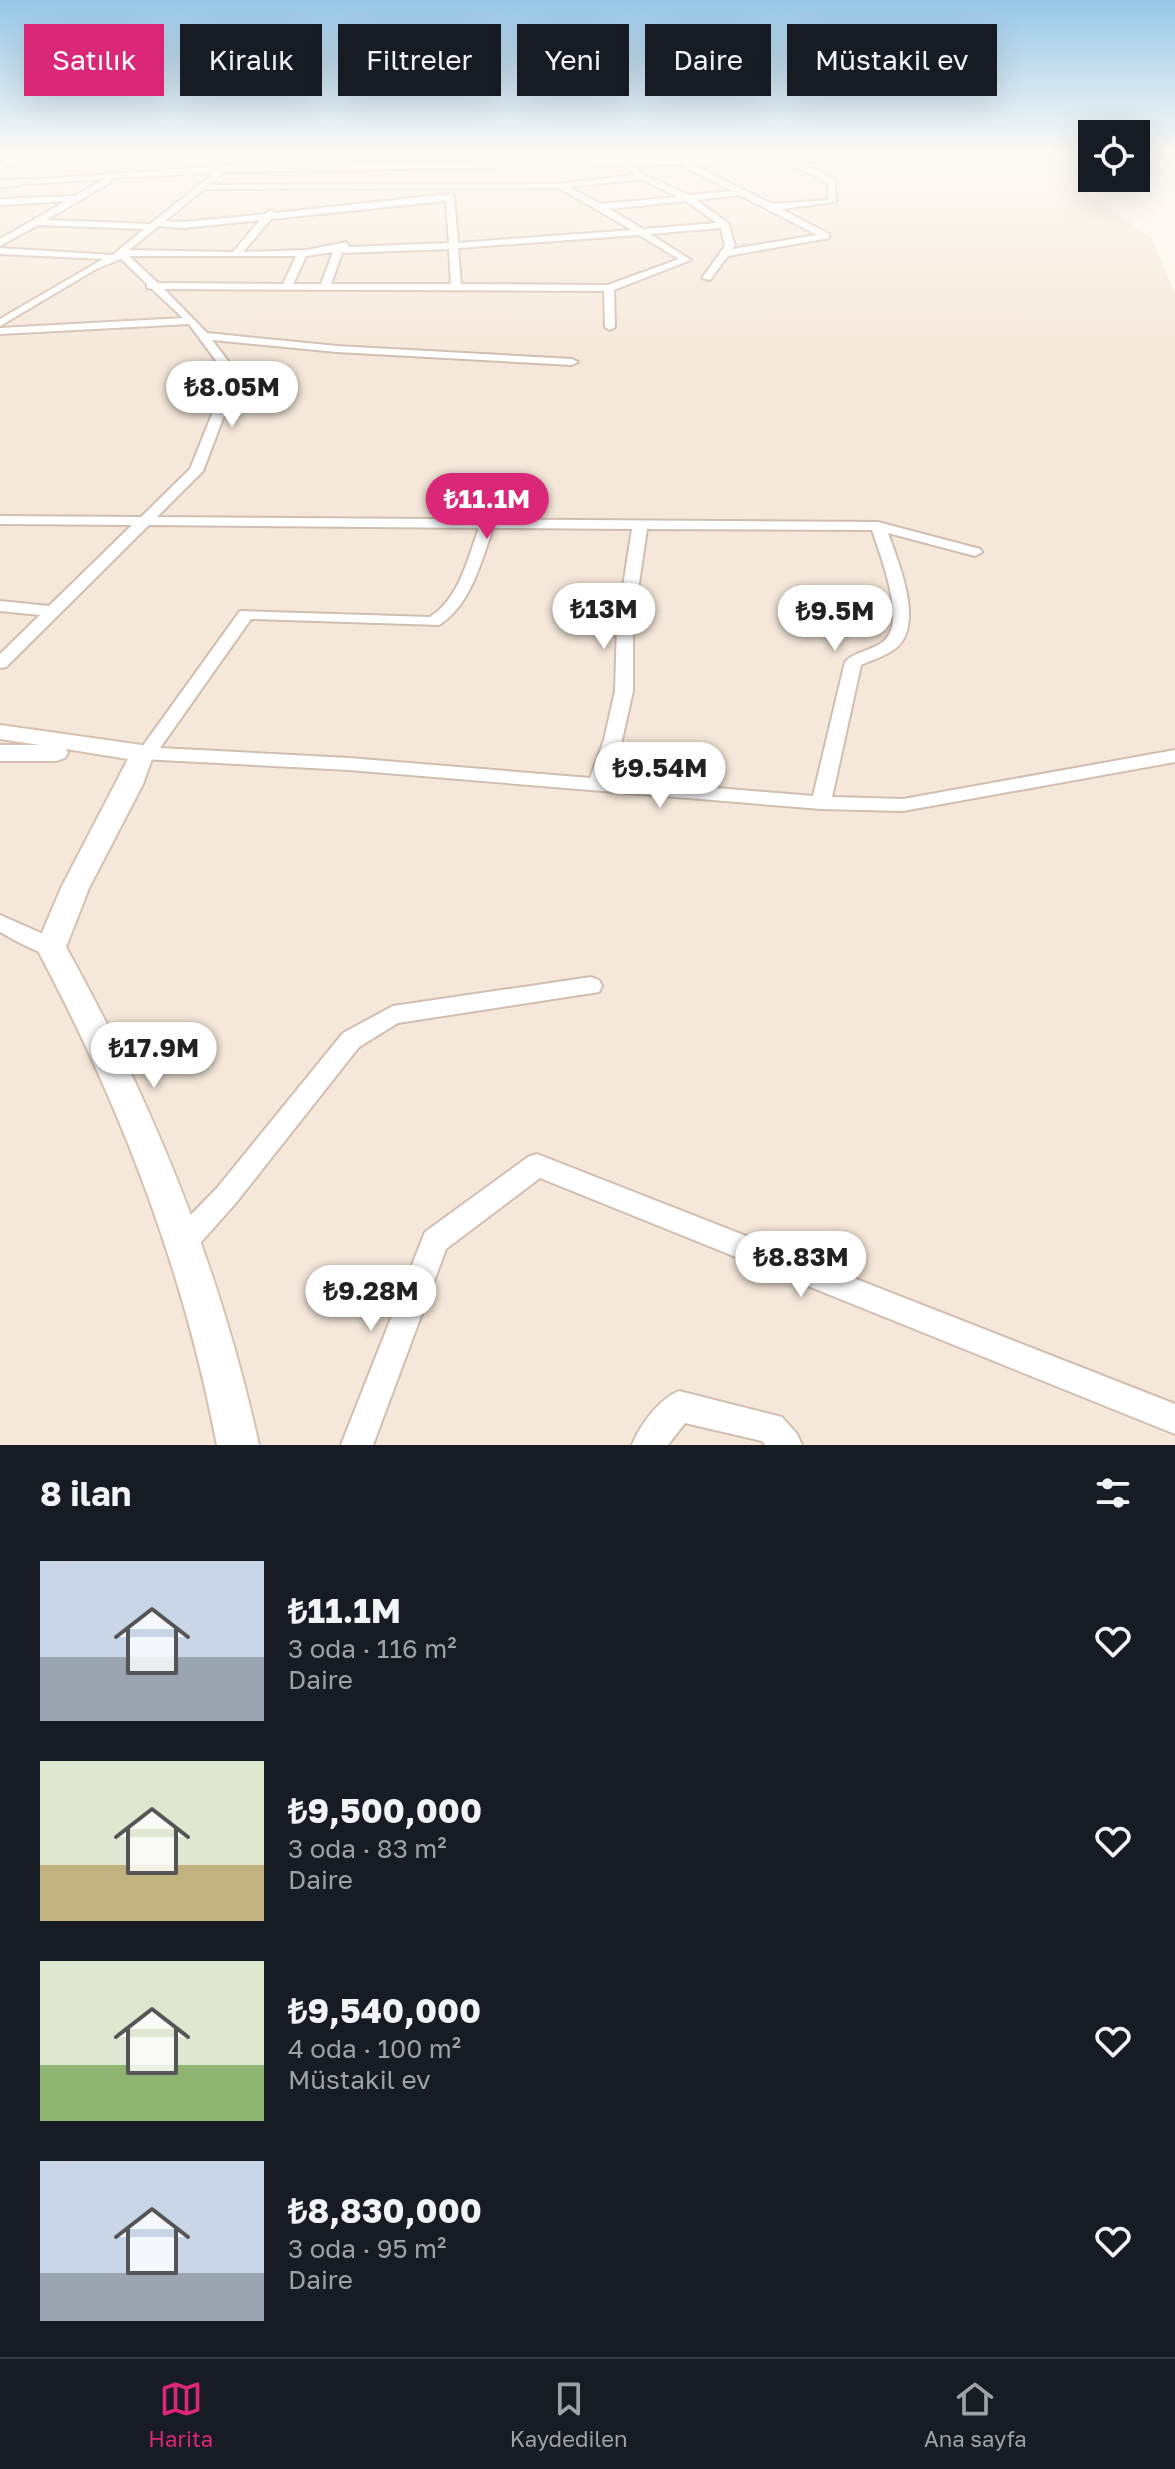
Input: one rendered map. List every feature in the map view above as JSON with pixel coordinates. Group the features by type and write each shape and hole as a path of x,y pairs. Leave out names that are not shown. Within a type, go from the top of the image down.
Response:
{"street":[{"path":"0,243 35,222"},
{"path":"53,222 184,225 208,222"},
{"path":"0,323 93,267 121,254 159,222"},
{"path":"236,254 263,222"},
{"path":"451,222 456,287"},
{"path":"151,286 609,288 686,260 628,222"},
{"path":"707,278 728,253 730,246 725,225 721,222"},
{"path":"728,253 826,236 800,222"},
{"path":"0,251 236,254 452,245 725,225"},
{"path":"325,287 342,248"},
{"path":"286,287 303,251"},
{"path":"0,663 196,471 230,384 226,366 192,321 151,286 121,254"},
{"path":"609,288 610,327"},
{"path":"0,331 192,321"},
{"path":"204,336 337,349 572,362"},
{"path":"0,520 878,526 975,552"},
{"path":"51,947 59,922 104,831 135,782 145,753 246,614 433,622 447,613 464,584 488,522"},
{"path":"597,784 613,740 624,691 625,624 640,524"},
{"path":"821,803 853,662 890,645 899,634 900,596 878,526"},
{"path":"0,606 53,611"},
{"path":"0,732 145,753"},
{"path":"0,753 145,753 597,784 821,803 903,805 1175,756"},
{"path":"0,923 51,947 110,1060 184,1241 212,1336 238,1445"},
{"path":"184,1241 226,1196 351,1040 393,1015 591,986"},
{"path":"357,1445 435,1241 537,1165 1175,1419"},
{"path":"648,1445 679,1406 771,1428 786,1445"}],"shaded area":[{"path":"0,222 1129,222 1151,237 1175,294 1175,1445 0,1445"}]}
